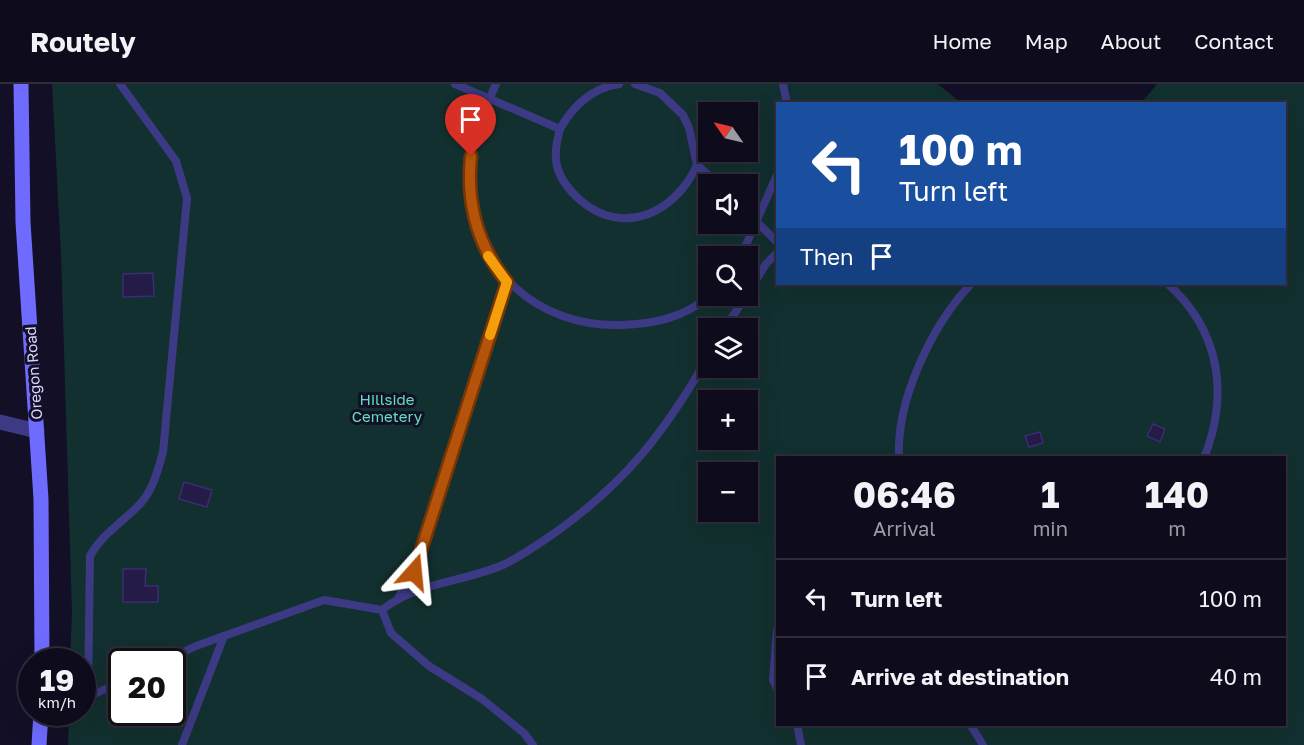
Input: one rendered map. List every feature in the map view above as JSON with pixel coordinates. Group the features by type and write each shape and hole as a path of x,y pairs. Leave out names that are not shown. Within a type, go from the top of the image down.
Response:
{"street":[{"name":"Oregon Road","path":"21,84 22,222 41,499 42,648"},
{"path":"0,422 37,431"},
{"path":"39,745 40,726"}],"lane":[{"path":"87,648 90,556 98,542 141,502 154,481 163,452 187,198 176,161 120,84"},
{"path":"455,84 560,129"},
{"path":"496,84 471,156 468,183 472,214 480,237 490,261 507,282 531,300 555,313 582,322 613,326 640,325 671,319 698,305"},
{"path":"619,84 599,90 584,99 569,113 560,129 556,150 557,166 564,182 581,201 604,216 624,219 642,216 676,198 697,165"},
{"path":"635,84 660,93 683,115 689,128 697,165 707,174"},
{"path":"783,84 787,102"},
{"path":"776,177 758,223 776,241"},
{"path":"758,276 776,254"},
{"path":"186,652 324,600 382,610 399,596 414,572 507,282"},
{"path":"1168,285 1188,301 1208,334 1218,377 1216,414 1205,456"},
{"path":"899,456 897,434 904,407 928,345 962,287"},
{"path":"399,596 467,579 507,563 579,515 620,481 656,439 698,375"},
{"path":"382,610 391,633 429,666 482,699 524,733 533,745"},
{"path":"182,745 224,636"},
{"path":"776,643 773,680 776,686"},
{"path":"797,726 801,745"},
{"path":"971,726 983,745"}],"green space":[{"name":"Hillside Cemetery","path":"52,84 938,84 960,102 776,102 776,285 1286,285 1286,102 1142,102 1157,84 1304,84 1304,745 68,745 69,726 96,726 96,648 71,648 72,612 61,254"}],"building":[{"path":"153,273 154,296 123,297 123,274"},
{"path":"1153,424 1165,429 1160,442 1147,436"},
{"path":"1040,432 1043,443 1029,447 1025,436"},
{"path":"184,482 212,490 207,507 179,499"},
{"path":"123,569 146,569 145,586 158,586 158,602 123,602"}],"slow traffic":[{"path":"488,256 507,282 490,335"}],"route":[{"path":"414,572 507,282 490,261 472,214 468,183 471,156"}]}
